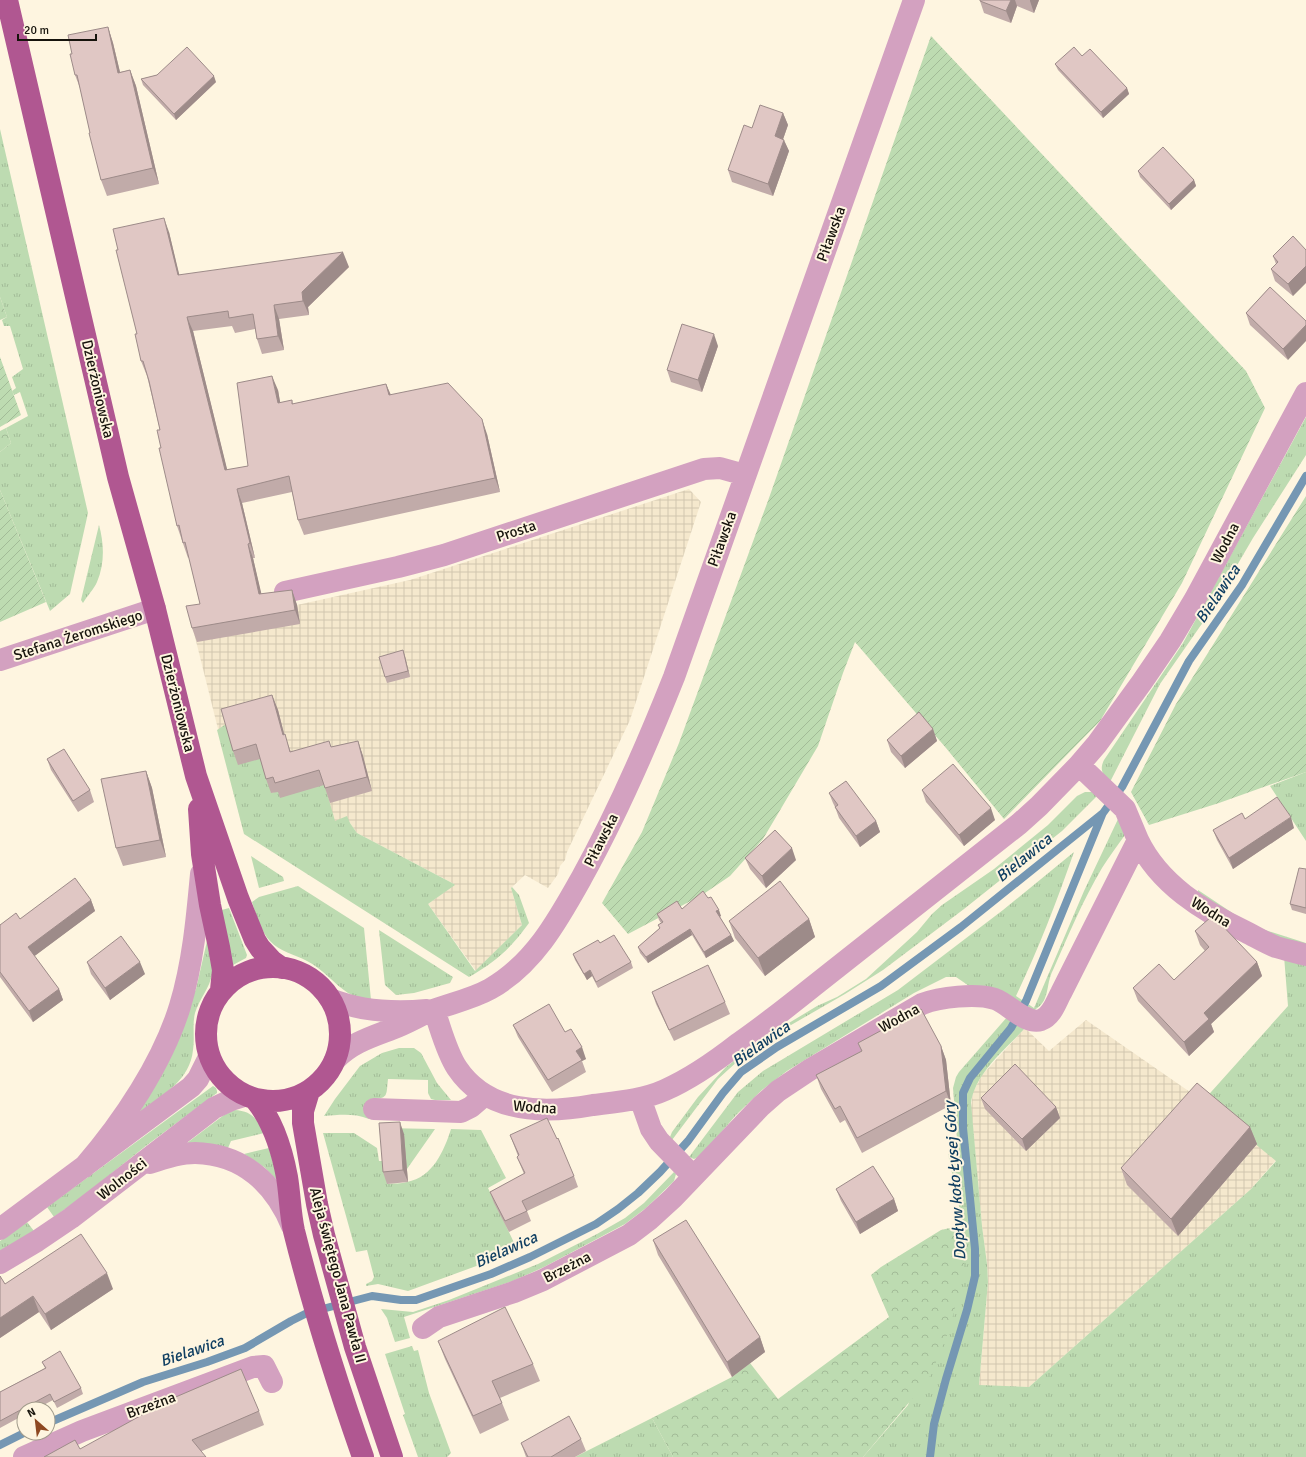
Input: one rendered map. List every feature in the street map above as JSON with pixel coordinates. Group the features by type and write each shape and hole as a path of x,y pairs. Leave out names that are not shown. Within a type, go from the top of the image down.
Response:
{"main road":[{"name":"Dzierżoniowska","path":"7,0 118,477 155,609 196,776 238,898 255,940 260,948 282,968"},
{"name":"Dzierżoniowska","path":"196,776 202,854 222,970 221,990"},
{"path":"263,968 282,968 297,971 310,978 321,987 330,999 339,1021 340,1037 335,1060 327,1074 309,1091 283,1101 262,1101 233,1089 223,1080 209,1057 206,1044 206,1025 211,1007 221,990 236,978 244,973 263,968"},
{"name":"Aleja świętego Jana Pawła II","path":"309,1091 303,1111 303,1123 317,1204 350,1328 392,1457"},
{"name":"Aleja świętego Jana Pawła II","path":"250,1097 268,1116 276,1137 287,1176 294,1229 310,1290 341,1392 363,1457"}],"street":[{"name":"Piławska","path":"335,1060 358,1042 400,1026 434,1010 477,995 495,986 512,974 546,937 604,838 635,771 674,676 914,0"},
{"name":"Wodna","path":"434,1010 447,1047 457,1067 471,1085 485,1095 504,1104 524,1108 559,1110 640,1098 664,1090 713,1063 777,1016 1019,824 1079,765 1097,744 1170,641 1195,599 1306,393"},
{"name":"Prosta","path":"285,592 370,574 444,555 704,469 720,468 745,475"},
{"name":"Stefana Żeromskiego","path":"0,660 155,609"},
{"name":"Wodna","path":"1079,765 1128,814 1138,840 1148,856 1173,886 1227,923 1278,948 1306,955"},
{"name":"Wodna","path":"687,1170 786,1085 820,1063 922,1004 942,999 978,997 994,999 1035,1021 1048,1016 1138,840"},
{"path":"84,1167 113,1132 143,1086 165,1045 176,1019 183,995 194,944 202,854"},
{"name":"Piławska","path":"330,999 345,1005 370,1009 434,1010"},
{"path":"0,1229 192,1087 198,1079 209,1057"},
{"path":"374,1109 461,1112 471,1107 485,1095"},
{"name":"Wolności","path":"0,1263 67,1222 214,1108 231,1100 250,1097"},
{"path":"640,1098 651,1129 666,1149 687,1170"},
{"path":"136,1168 177,1155 194,1153 211,1155 232,1161 251,1170 267,1184 286,1210 294,1229"},
{"name":"Brzeżna","path":"423,1328 439,1317 502,1297 537,1283 620,1240 650,1219 673,1198 687,1170"},
{"name":"Brzeżna","path":"24,1457 82,1431 253,1367 264,1366 272,1382"}],"shaded area":[{"path":"689,489 701,502 630,720 567,852 565,860 560,866 558,874 548,888 525,875 511,888 522,925 476,971 428,904 454,884 357,833 350,823 335,821 242,825 191,621 297,605 410,580"},
{"path":"1086,1020 1203,1101 1276,1160 1251,1189 1029,1387 979,1386 988,1282 971,1108 973,1092 982,1075 1025,1028 1049,1051"}],"green space":[{"path":"931,36 1246,371 1265,408 1182,583 1100,721 1004,819 946,748 855,642 818,746 763,839 730,876 702,895 628,934 602,903 642,832 679,743 769,498"},
{"path":"0,129 88,513 70,594 50,611 0,490 0,452 11,443 6,428 28,416 20,392 14,395 12,391 16,388 12,377 23,369 10,326 4,326 2,320 7,317 0,297"},
{"path":"0,297 7,317 0,320"},
{"path":"0,357 21,415 0,427"},
{"path":"1306,417 1306,455 1253,538 1208,615 1160,684 1110,782 1102,772 1104,760 1183,643"},
{"path":"6,428 11,443 0,452 0,431"},
{"path":"0,490 46,602 0,622"},
{"path":"1306,496 1306,772 1219,803 1149,825 1131,792 1176,704"},
{"path":"99,525 103,546 100,575 96,585 83,603 81,600"},
{"path":"226,724 268,756 271,793 278,791 318,761 335,821 347,816 357,833 454,884 455,885 428,904 475,971 522,925 511,888 512,887 519,895 529,923 513,943 500,955 486,967 469,977 244,834 217,730"},
{"path":"1306,772 1306,841 1270,786"},
{"path":"1085,792 1092,792 1097,796 1062,831 964,909 883,970 845,994 765,1040 739,1060 718,1079 672,1140 670,1137 672,1132 698,1097 726,1067 764,1038 866,979 917,932 932,914 942,905 994,869 1048,825 1077,796"},
{"path":"1119,817 1125,835 1102,868 1088,893 1051,976 1045,998 1038,1008 1032,1011 972,988 956,977 946,977 914,993 787,1071 762,1090 736,1115 701,1156 694,1159 689,1157 738,1092 763,1071 898,990 1003,910 1074,852 1047,925 1016,996 1034,1008 1084,891"},
{"path":"251,856 283,877 284,881 259,888"},
{"path":"298,886 364,928 371,1000 359,998 348,993 313,964 274,945 264,932 252,902 259,897"},
{"path":"1198,890 1246,922 1262,929 1306,943 1306,948 1262,933 1224,912 1198,895"},
{"path":"229,908 247,955 246,958 233,965 218,911"},
{"path":"379,930 453,977 450,983 414,993 396,995 385,985"},
{"path":"207,941 212,962 212,974 209,984 195,1013 194,1045 191,1061 187,1070 175,1085 140,1111 196,989"},
{"path":"1284,956 1306,962 1306,1457 863,1457 908,1405 965,1250 963,1225 948,1154 958,1152 953,1088 959,1072 1008,1016 1025,1028 992,1062 978,1082 971,1103 988,1282 979,1385 1029,1387 1251,1189 1276,1161 1203,1101 1288,1006"},
{"path":"399,1048 414,1048 421,1053 437,1083 451,1100 431,1099 428,1093 428,1080 388,1079 385,1095 380,1098 369,1099 369,1119 352,1115 324,1116 360,1066 382,1053"},
{"path":"213,1086 216,1088 217,1093 54,1217 47,1207"},
{"path":"234,1110 245,1112 253,1116 264,1133 231,1141 228,1148 187,1143 224,1115"},
{"path":"383,1128 435,1129 407,1169"},
{"path":"451,1129 481,1130 506,1178 488,1188 517,1249 501,1257 408,1291 378,1284 366,1286 366,1284 372,1281 374,1277 367,1250 356,1252 323,1133 354,1133 377,1148 379,1161 386,1161 388,1184 405,1183 424,1175 431,1169 445,1146"},
{"path":"269,1148 277,1177 276,1179 264,1167 244,1154"},
{"path":"674,1172 676,1174 674,1181 646,1208 625,1224 544,1267 513,1281 404,1317 410,1338 395,1342 387,1318 381,1309 413,1312 449,1300 538,1264 625,1218 644,1203"},
{"path":"27,1222 34,1231 0,1251 0,1241"},
{"path":"963,1225 965,1250 964,1267 949,1330 938,1358 928,1380 863,1457 673,1457 652,1418 732,1377 750,1363 778,1399 889,1317 871,1275 881,1267 941,1230"},
{"path":"412,1346 414,1351 418,1350 429,1393 451,1453 447,1457 418,1457 403,1415 405,1414 385,1354"},
{"path":"652,1418 673,1457 575,1457"}],"building":[{"path":"980,0 1011,0 1006,11"},
{"path":"108,27 118,73 130,70 153,168 101,180 89,133 77,75 75,75 70,54 72,54 68,35"},
{"path":"187,47 214,76 174,114 141,79 157,75"},
{"path":"1074,47 1082,56 1090,49 1127,88 1101,112 1055,64"},
{"path":"760,105 783,113 775,136 784,140 768,184 728,170 744,125 752,128"},
{"path":"1163,147 1194,180 1169,204 1138,171"},
{"path":"164,218 178,275 343,252 302,292 303,301 274,305 278,336 257,339 253,314 229,318 228,311 187,317 225,470 248,466 237,383 272,376 278,403 292,400 292,404 386,384 389,395 448,383 482,419 495,478 298,520 289,476 237,489 250,543 248,544 259,594 292,590 295,610 192,628 186,606 200,604 185,542 183,543 179,525 177,526 159,448 161,448 157,430 160,430 149,381 143,361 141,361 135,334 137,334 116,250 118,250 113,229"},
{"path":"1293,236 1306,250 1306,266 1288,284 1271,269 1278,262 1273,256"},
{"path":"1270,287 1306,321 1306,325 1283,349 1246,313"},
{"path":"682,324 714,334 698,380 667,370"},
{"path":"403,650 408,671 385,677 379,657"},
{"path":"272,695 283,735 285,734 290,752 329,741 331,747 358,741 367,777 325,788 319,770 275,783 273,777 266,779 256,744 233,751 221,709"},
{"path":"919,712 933,729 901,756 887,740"},
{"path":"64,749 90,790 73,801 47,759"},
{"path":"953,764 991,808 959,835 922,790"},
{"path":"146,771 160,840 116,848 101,779"},
{"path":"846,781 876,821 856,836 835,807 838,805 829,793"},
{"path":"1277,797 1291,817 1229,858 1213,830 1242,813 1245,819"},
{"path":"775,830 792,848 762,876 745,858"},
{"path":"1299,868 1306,869 1306,908 1290,904"},
{"path":"75,878 91,900 28,947 59,989 29,1011 0,972 0,925 16,913 20,919"},
{"path":"780,881 809,919 758,958 729,921"},
{"path":"703,891 708,898 711,897 719,910 716,911 731,935 704,952 690,929 646,957 638,947 660,928 658,925 663,922 657,914 677,901 682,909"},
{"path":"1211,917 1217,920 1257,962 1204,1013 1209,1019 1184,1042 1133,988 1159,964 1174,980 1209,947 1195,931"},
{"path":"614,935 631,962 596,982 590,970 584,974 573,954 598,940 600,943"},
{"path":"121,936 140,962 105,988 87,962"},
{"path":"708,965 725,1002 669,1030 652,992"},
{"path":"549,1004 565,1032 571,1029 582,1047 576,1051 582,1060 548,1080 513,1025"},
{"path":"921,1009 941,1046 946,1091 857,1138 840,1106 835,1109 816,1075 862,1051 858,1043"},
{"path":"1015,1064 1056,1107 1022,1139 981,1098"},
{"path":"1197,1083 1250,1127 1171,1219 1121,1168"},
{"path":"547,1118 557,1139 558,1138 574,1176 522,1201 527,1211 505,1221 490,1192 525,1173 517,1157 519,1155 510,1135"},
{"path":"400,1122 403,1170 383,1172 379,1123"},
{"path":"873,1166 894,1199 856,1222 836,1189"},
{"path":"686,1220 760,1337 727,1362 653,1240"},
{"path":"81,1234 107,1273 45,1314 33,1296 0,1318 0,1276 5,1284"},
{"path":"505,1307 533,1364 492,1381 502,1403 473,1416 438,1341"},
{"path":"60,1351 81,1388 56,1401 54,1401 50,1394 37,1401 16,1401 16,1412 0,1421 0,1392 46,1368 42,1362"},
{"path":"241,1369 259,1411 192,1440 206,1457 44,1457 75,1440 80,1449 171,1399"},
{"path":"569,1416 581,1439 551,1457 528,1457 521,1443"}],"waterway":[{"name":"Bielawica","path":"56,1420 143,1382 207,1362 245,1348 307,1313 372,1296 401,1300 416,1300 491,1274 530,1257 596,1224 618,1209 638,1193 660,1172 688,1141 723,1093 741,1072 777,1047 881,986 961,927 1103,813 1122,787 1189,661 1242,585 1306,476"},
{"name":"Dopływ koło Łysej Góry","path":"930,1457 934,1424 967,1310 975,1276 975,1249 963,1128 963,1093 970,1078 1011,1028 1026,1001 1102,815"},
{"name":"Bielawica","path":"0,1445 16,1437"}]}
